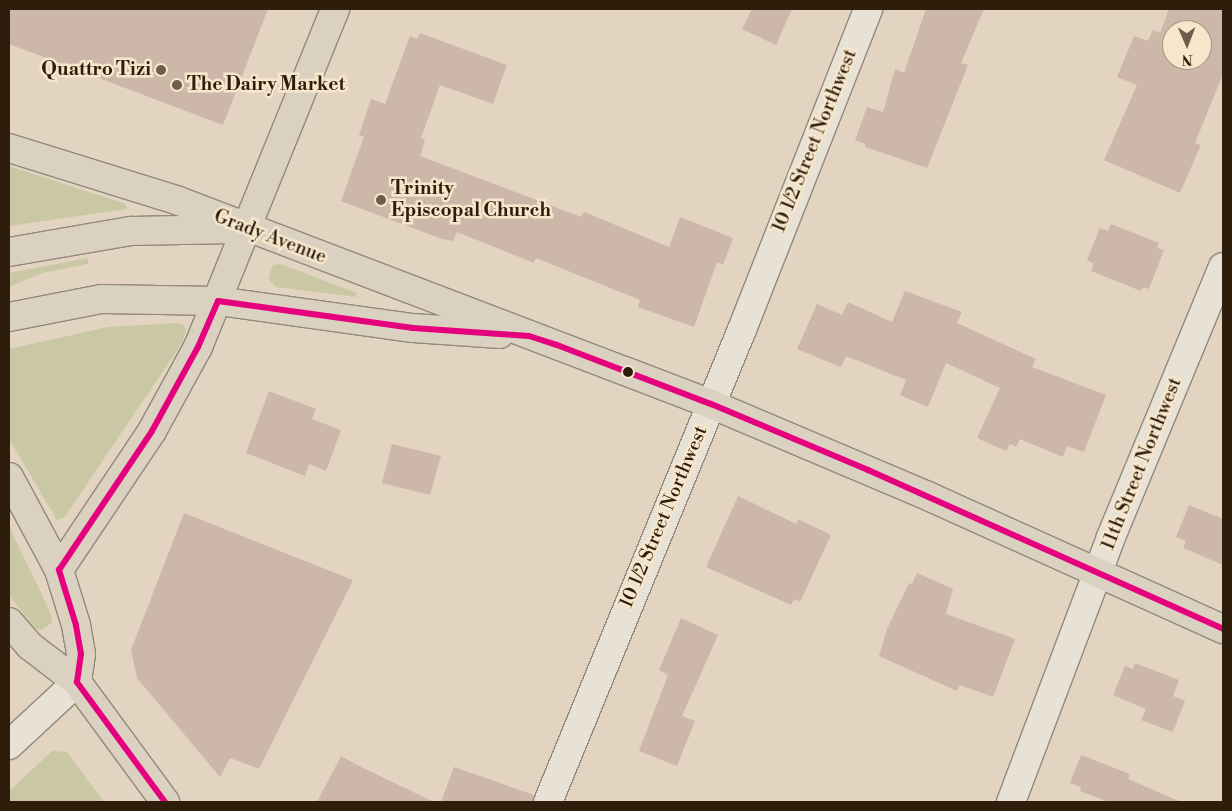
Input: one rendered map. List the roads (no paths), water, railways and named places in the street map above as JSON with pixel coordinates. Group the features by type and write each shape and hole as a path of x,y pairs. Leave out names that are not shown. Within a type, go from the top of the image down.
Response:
{"main road":[{"path":"59,570 152,431 198,347 248,229 335,9"},
{"name":"Grady Avenue","path":"9,148 179,201 528,336 711,404 1223,628"},
{"path":"9,252 131,231 248,229"},
{"name":"Grady Avenue","path":"9,316 102,299 218,301 413,328 528,336"},
{"path":"9,478 59,570 76,625 81,654 78,682"},
{"path":"9,622 30,646 78,682 165,802"}],"street":[{"name":"10 1/2 Street Northwest","path":"548,802 711,404 868,9"},
{"name":"11th Street Northwest","path":"1011,802 1098,572 1223,267"},
{"path":"9,745 78,682"}],"place":[{"name":"Quattro Tizi","path":"161,70"},
{"name":"The Dairy Market","path":"177,85"},
{"name":"Trinity Episcopal Church","path":"381,200"}]}
